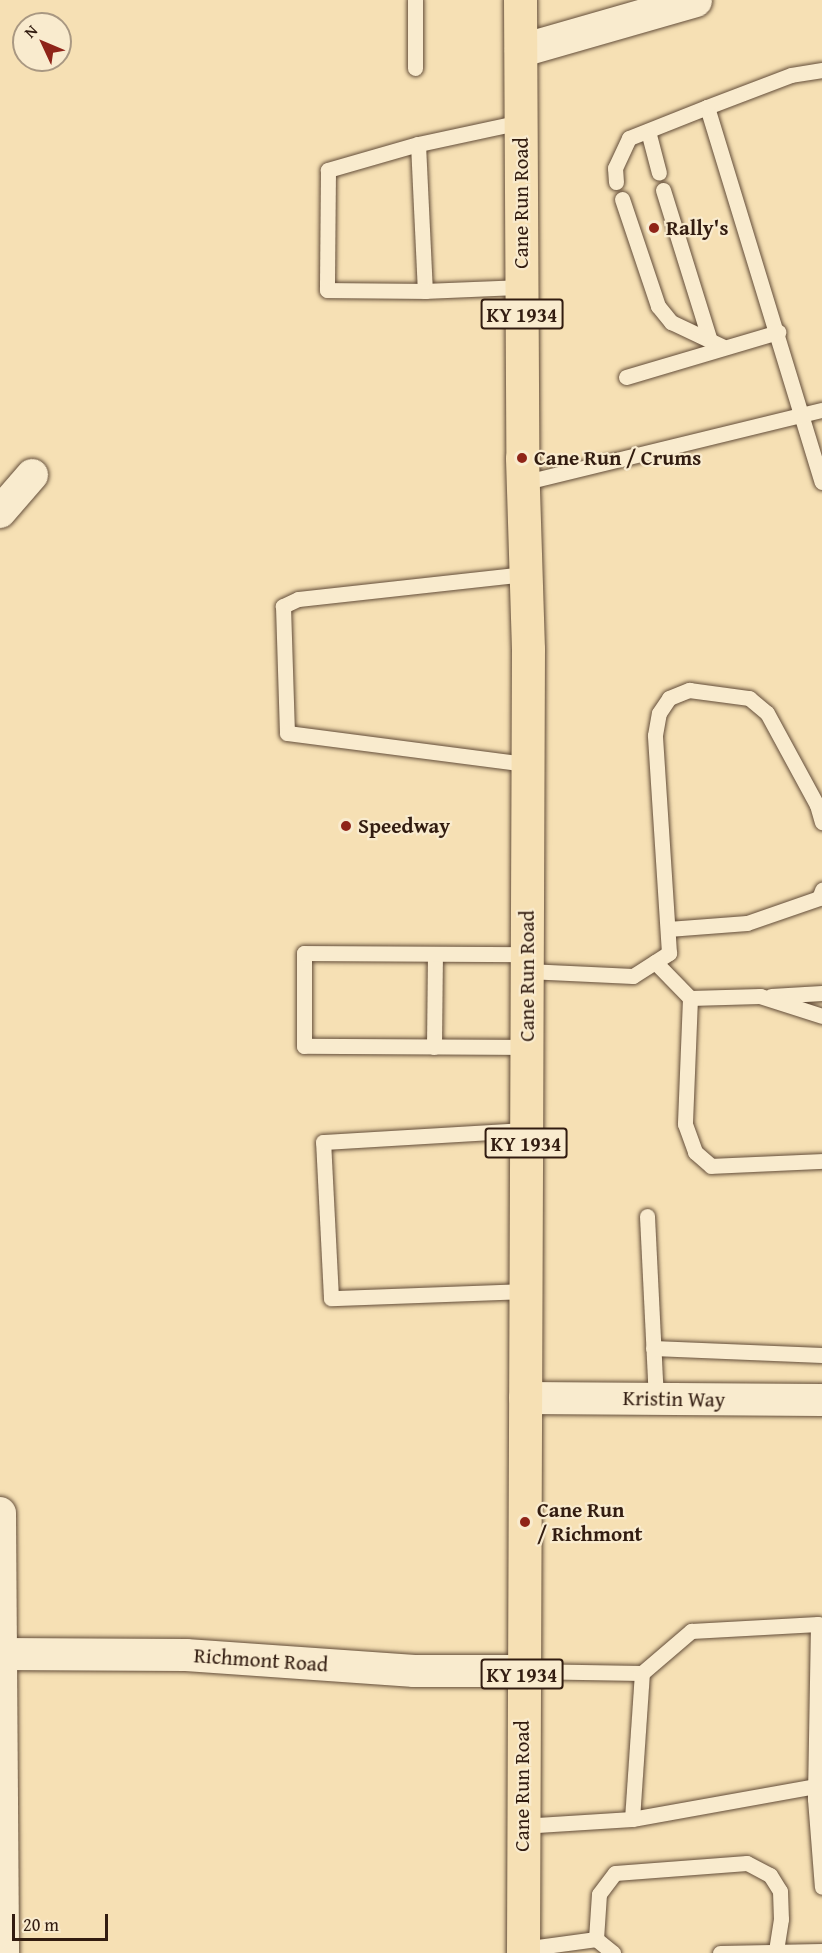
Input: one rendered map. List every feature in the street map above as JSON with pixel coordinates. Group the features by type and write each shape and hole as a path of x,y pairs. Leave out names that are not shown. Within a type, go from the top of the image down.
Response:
{"highway":[{"name":"Cane Run Road","path":"520,0 522,483 527,764 526,1292 521,1826 523,1951"}],"main road":[{"path":"521,50 695,0"}],"street":[{"path":"0,512 32,475"},
{"name":"Kristin Way","path":"525,1398 822,1400"},
{"path":"0,1513 3,1953"},
{"name":"Richmont Road","path":"1,1654 186,1655 414,1671 522,1671"}],"lane":[{"path":"415,0 415,68"},
{"path":"616,182 615,168 629,138 791,75 822,70"},
{"path":"707,106 804,415 822,482"},
{"path":"521,122 418,144 328,170 327,290 425,291 522,287"},
{"path":"648,131 659,174"},
{"path":"418,144 425,291"},
{"path":"663,190 709,338"},
{"path":"622,199 658,306 671,322 724,347"},
{"path":"626,377 778,332"},
{"path":"522,483 822,410"},
{"path":"525,574 321,597 283,606 287,733 527,764"},
{"path":"526,1047 304,1046 304,952 435,954 633,976 669,953 655,735 659,713 669,698 689,690 749,698 767,713 817,805 822,822"},
{"path":"668,929 747,923 819,898 822,890"},
{"path":"434,1047 435,954"},
{"path":"655,962 690,998 685,1124 694,1152 711,1166 822,1161"},
{"path":"690,998 822,993"},
{"path":"760,996 822,1016"},
{"path":"526,1130 323,1142 331,1298 526,1292"},
{"path":"647,1216 656,1399"},
{"path":"653,1348 822,1355"},
{"path":"522,1671 642,1673 691,1631 818,1624 815,1786 822,1887"},
{"path":"632,1819 642,1673"},
{"path":"521,1826 632,1819 815,1786"},
{"path":"596,1939 599,1894 615,1873 747,1863 770,1875 780,1891 781,1919 776,1952"},
{"path":"523,1951 596,1939"},
{"path":"596,1939 612,1953"},
{"path":"720,1953 822,1951"}],"place":[{"name":"Rally's","path":"654,228"},
{"name":"Cane Run / Crums","path":"522,458"},
{"name":"Speedway","path":"346,826"},
{"name":"Cane Run / Richmont","path":"525,1522"}]}
